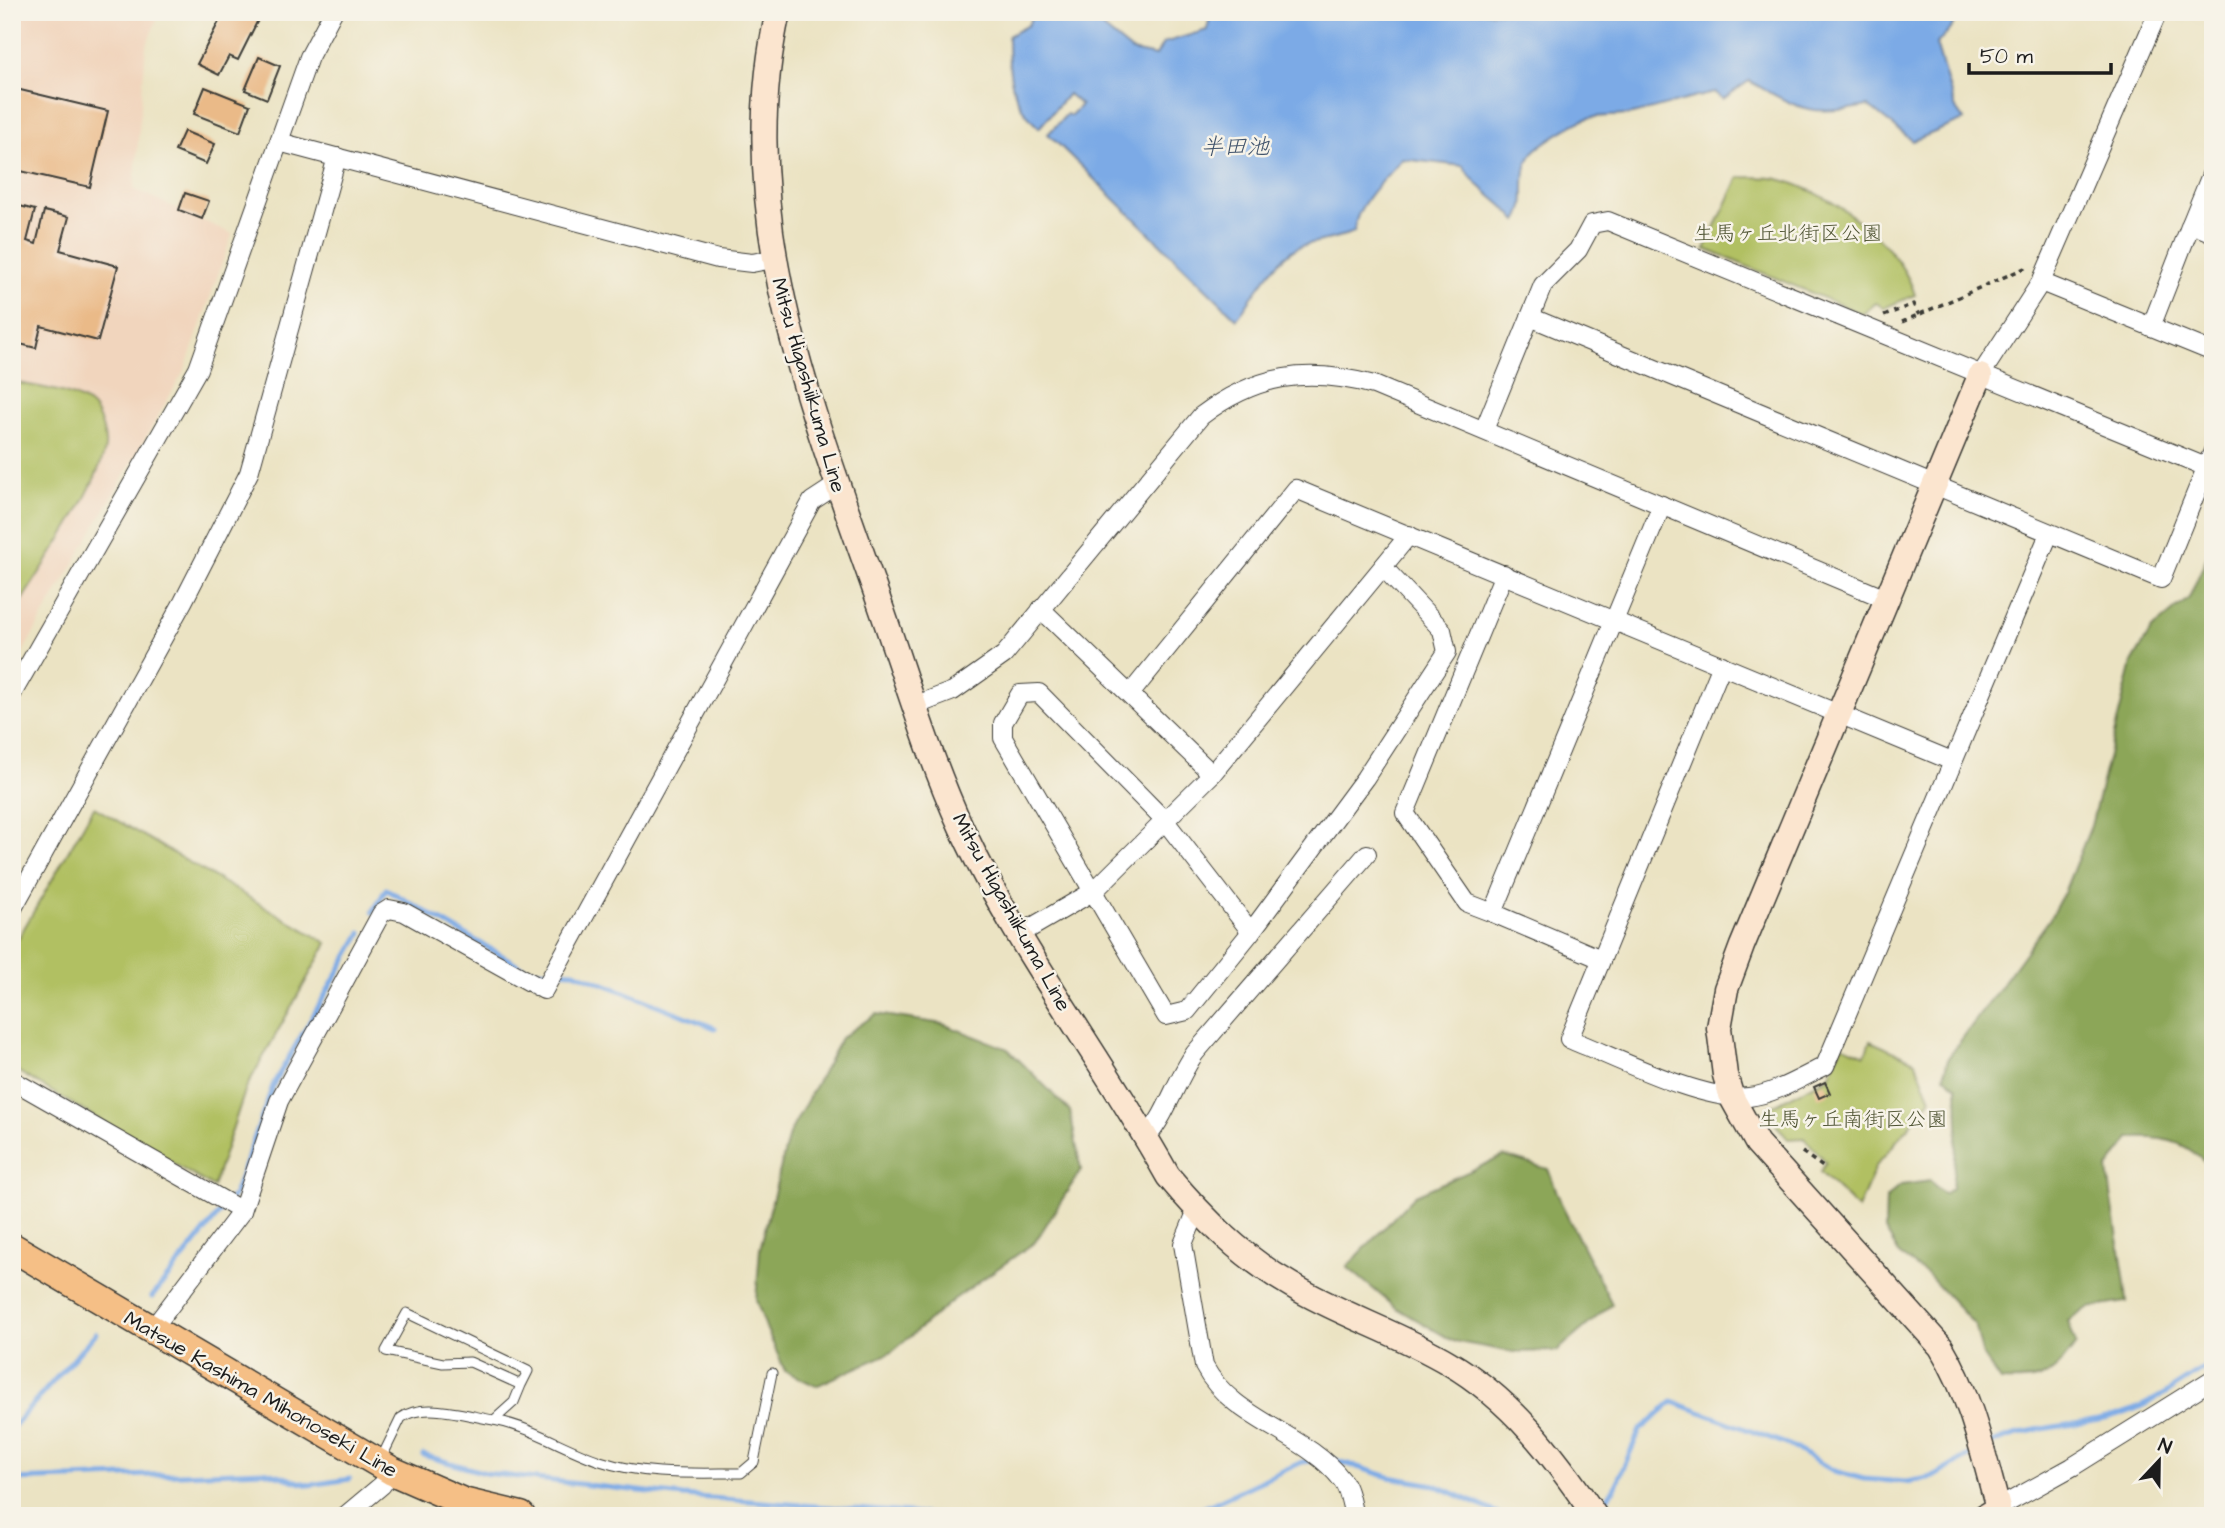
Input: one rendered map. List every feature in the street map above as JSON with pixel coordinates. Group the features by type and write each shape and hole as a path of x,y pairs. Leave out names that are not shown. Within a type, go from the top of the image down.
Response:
{"main road":[{"name":"Mitsu Higashiikuma Line","path":"778,12 765,99 764,147 766,215 787,324 914,706 963,830 1020,934 1168,1175 1196,1210 1244,1254 1291,1286 1450,1363 1503,1402 1559,1463 1591,1509"},
{"path":"1980,376 1838,712 1726,989 1719,1028 1725,1075 1732,1098 1757,1143 1941,1347 1962,1381 1975,1418 1991,1512"},
{"name":"Matsue Kashima Mihonoseki Line","path":"12,1247 386,1467 463,1502 520,1516"}],"street":[{"path":"12,694 198,369 309,57 333,12"},
{"path":"1980,376 2042,282 2158,12"},
{"path":"279,142 718,259 752,263 773,259"},
{"path":"12,910 183,602 249,473 337,157"},
{"path":"2151,327 2213,170"},
{"path":"1484,430 1530,317 1544,285 1578,250 1592,224 1608,221 1980,376 2209,459 2161,579 1530,317"},
{"path":"2191,225 2213,233"},
{"path":"2042,282 2213,352"},
{"path":"914,706 953,691 1004,655 1201,416 1226,397 1258,383 1297,375 1342,377 1374,386 1885,599"},
{"path":"151,1331 233,1206 279,1101 382,914 389,909 404,912 544,990 811,501 838,484"},
{"path":"1131,693 1296,489 1952,761"},
{"path":"1493,912 1662,505"},
{"path":"1722,665 1569,1039 1702,1091 1732,1098 1753,1097 1825,1066 2049,534"},
{"path":"1020,934 1094,891 1212,774 1409,535"},
{"path":"1251,932 1165,821 1039,693 1020,694 1003,723 1003,737 1167,1016 1187,1012 1251,932 1365,779 1447,652 1442,630 1383,567"},
{"path":"1504,574 1405,813 1467,903 1601,959"},
{"path":"1041,609 1212,774"},
{"path":"1147,1138 1167,1110 1175,1086 1195,1053 1367,854"},
{"path":"12,1080 233,1206"},
{"path":"1196,1210 1183,1244 1204,1366 1212,1381 1225,1395 1306,1449 1344,1481 1354,1516"},
{"path":"1991,1512 2072,1467 2213,1379"},
{"path":"345,1516 382,1485 386,1467"}],"lane":[{"path":"494,1420 514,1402 528,1371 407,1313 386,1351 443,1363 470,1362 521,1385"},
{"path":"386,1467 401,1418 407,1413 428,1411 524,1427 583,1455 622,1467 649,1472 741,1474 754,1462 772,1373"}],"path":[{"path":"1877,333 2053,255"},
{"path":"1876,313 1882,316 1913,304 1919,315"},
{"path":"1802,1152 1824,1167"}],"shaded area":[{"path":"12,12 160,12 146,46 134,189 232,234 185,369 12,671"}],"green space":[{"name":"生馬ヶ丘北街区公園","path":"1739,177 1778,179 1798,185 1840,207 1860,222 1894,257 1907,276 1915,295 1884,308 1876,303 1863,314 1705,249"},
{"path":"12,382 62,392 89,404 100,420 105,448 88,493 12,616"},
{"path":"2213,543 2213,1173 2196,1154 2177,1143 2155,1138 2130,1138 2108,1168 2127,1302 2088,1308 2068,1321 2076,1344 2060,1364 2044,1376 2026,1381 2000,1381 1983,1356 1975,1325 1927,1274 1900,1255 1885,1230 1886,1198 1901,1185 1930,1181 1944,1194 1952,1188 1958,1127 1957,1087 1944,1076 1948,1058 2049,920 2065,890 2091,826 2132,663 2151,630 2189,598"},
{"path":"94,807 327,943 246,1088 213,1187 12,1068 12,949"},
{"path":"876,1014 943,1024 1008,1049 1070,1111 1081,1170 1035,1242 953,1300 892,1352 816,1386 785,1371 767,1330 756,1300 760,1249 789,1134 841,1038"},
{"name":"生馬ヶ丘南街区公園","path":"1870,1041 1915,1061 1931,1099 1876,1166 1858,1209 1820,1172 1826,1162 1804,1138 1788,1139 1768,1115 1770,1107 1829,1077 1842,1045 1865,1055"},
{"path":"1504,1156 1548,1169 1563,1208 1612,1304 1557,1351 1512,1352 1453,1341 1395,1307 1347,1267 1415,1195"}],"water":[{"name":"半田池","path":"1034,12 1084,12 1132,51 1156,56 1163,43 1207,30 1211,12 1958,12 1951,29 1936,44 1955,107 1964,120 1913,141 1868,106 1831,111 1805,108 1749,81 1723,99 1715,93 1632,114 1589,118 1558,134 1541,145 1527,163 1523,205 1517,221 1475,182 1463,166 1402,159 1365,202 1354,232 1301,246 1292,251 1266,278 1237,319 1048,134 1067,114 1070,116 1081,105 1068,94 1039,128 1022,108 1010,75 1008,36 1028,25"}],"building":[{"path":"224,12 248,12 259,18 238,60 229,56 219,75 197,64"},
{"path":"259,57 280,66 267,99 245,90"},
{"path":"205,87 250,105 240,132 194,114"},
{"path":"12,88 108,111 90,187 12,169"},
{"path":"184,131 215,144 206,164 175,151"},
{"path":"185,193 209,201 202,219 179,210"},
{"path":"12,204 35,210 27,241 36,244 44,211 69,217 60,250 118,266 98,341 41,326 36,348 12,342"},
{"path":"1825,1082 1830,1093 1819,1098 1814,1087"}],"waterway":[{"path":"373,912 386,889 527,970 574,972 715,1028"},
{"path":"152,1297 234,1195 274,1083 361,933"},
{"path":"12,1428 96,1333"},
{"path":"1989,1445 2021,1433 2103,1419 2131,1411 2168,1392 2213,1362"},
{"path":"1599,1508 1614,1489 1640,1430 1673,1402 1789,1445 1834,1471 1864,1479 1906,1482 1933,1477 1977,1451"},
{"path":"423,1455 485,1473 683,1496 949,1516"},
{"path":"1329,1458 1389,1477 1435,1485 1504,1516"},
{"path":"1155,1516 1201,1509 1302,1462 1316,1460"},
{"path":"12,1480 264,1471 309,1485 350,1479"}]}
